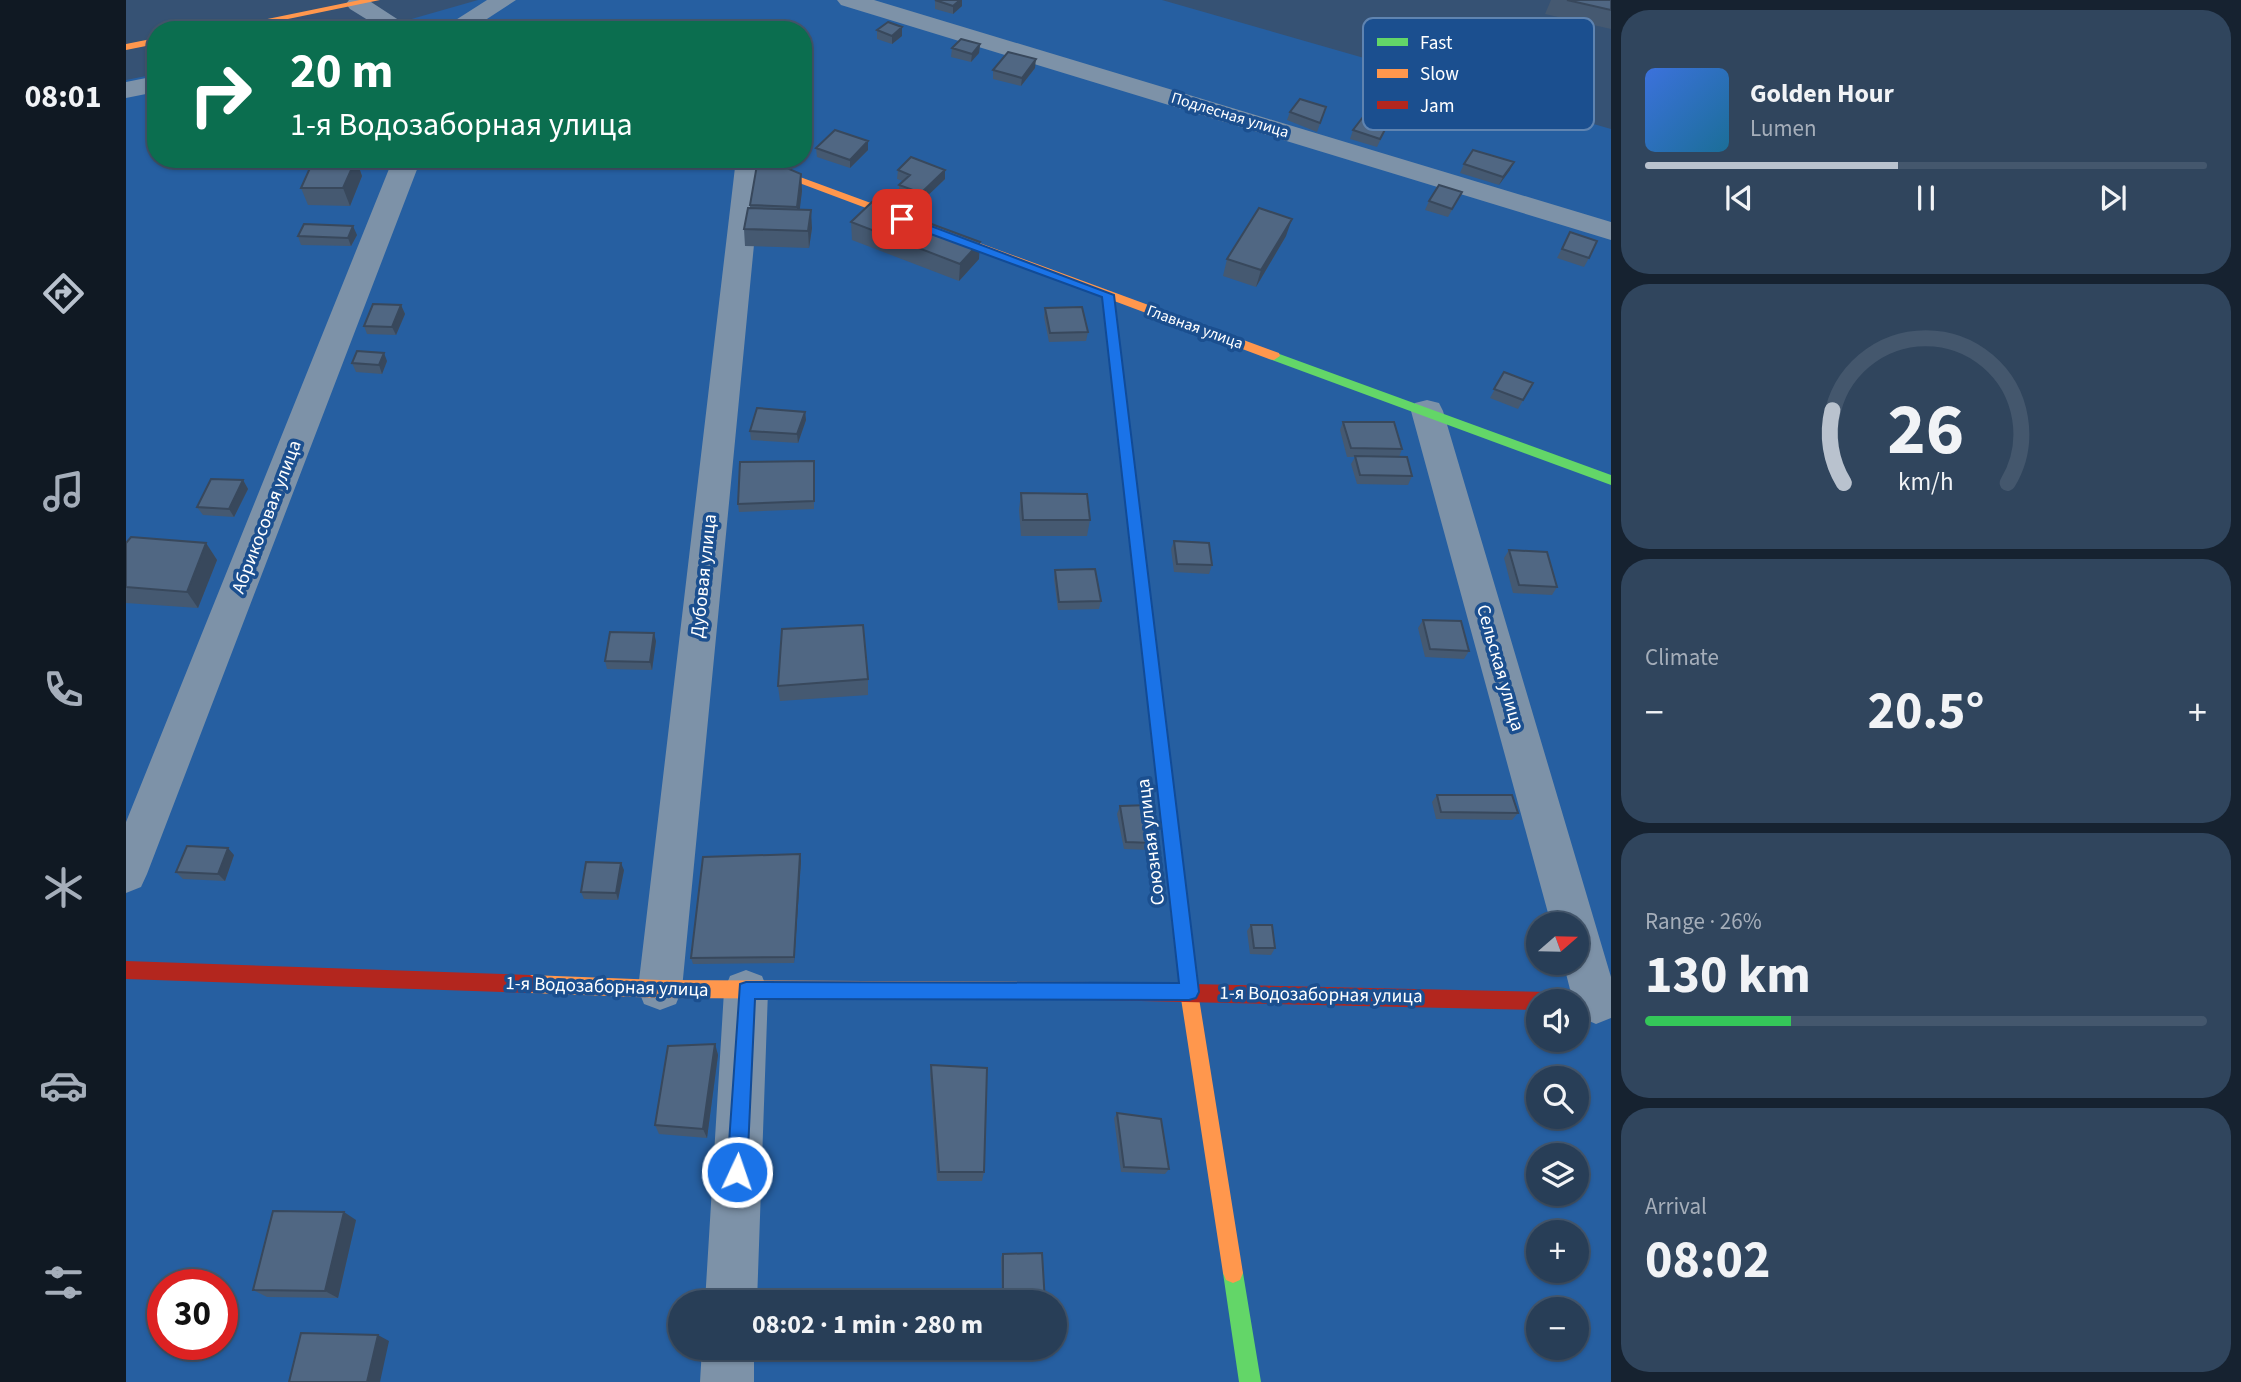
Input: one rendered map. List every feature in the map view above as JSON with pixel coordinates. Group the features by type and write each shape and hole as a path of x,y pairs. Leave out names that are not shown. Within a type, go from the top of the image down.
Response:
{"street":[{"path":"468,21 504,0"},
{"name":"Подлесная улица","path":"849,0 1611,231"},
{"path":"267,21 367,2 391,21"},
{"path":"126,47 147,43"},
{"path":"126,90 147,86"},
{"name":"Абрикосовая улица","path":"126,874 403,168"},
{"name":"Дубовая улица","path":"660,989 743,168"},
{"name":"Главная улица","path":"763,168 1611,480"},
{"name":"Союзная улица","path":"1108,295 1189,992 1250,1382"},
{"name":"Сельская улица","path":"1426,411 1570,912"},
{"name":"1-я Водозаборная улица","path":"126,970 660,989 1189,992 1526,1000"},
{"path":"1588,975 1595,1002"},
{"path":"732,1290 746,990"},
{"path":"727,1382 728,1360"}],"shaded area":[{"path":"478,0 1162,0 1363,58 1363,130 1594,130 1594,124 1611,129 1611,1382 126,1382 126,80 147,76 147,168 812,168 812,21 404,21"}],"building":[{"path":"935,0 960,0 953,6"},
{"path":"1567,0 1611,0 1611,10"},
{"path":"888,22 902,27 892,36 877,30"},
{"path":"961,39 980,44 972,54 952,48"},
{"path":"1008,52 1036,59 1022,78 993,70"},
{"path":"1300,99 1326,107 1320,123 1290,112"},
{"path":"1363,117 1363,130 1385,130 1380,139 1353,130"},
{"path":"835,130 868,141 850,160 816,148"},
{"path":"1473,150 1514,162 1503,177 1464,164"},
{"path":"911,157 945,170 921,193 899,185 910,175 898,170"},
{"path":"310,168 352,168 343,188 301,188"},
{"path":"756,168 787,168 801,174 797,207 750,205"},
{"path":"1439,185 1462,192 1452,209 1429,201"},
{"path":"872,202 980,242 960,264 851,222"},
{"path":"748,208 811,210 808,231 744,229"},
{"path":"1259,208 1292,219 1261,270 1227,259"},
{"path":"304,224 353,226 348,238 298,236"},
{"path":"1570,232 1597,241 1589,258 1562,249"},
{"path":"373,304 401,305 392,327 364,326"},
{"path":"1082,307 1088,332 1050,333 1045,308"},
{"path":"357,351 384,353 379,365 352,363"},
{"path":"1504,372 1533,383 1523,400 1494,389"},
{"path":"757,408 805,412 797,434 750,431"},
{"path":"1343,422 1394,422 1402,449 1351,448"},
{"path":"1355,456 1407,457 1412,476 1360,475"},
{"path":"814,461 814,501 738,504 740,462"},
{"path":"211,479 243,480 229,509 197,507"},
{"path":"1021,493 1087,494 1090,520 1023,520"},
{"path":"131,537 206,543 187,592 126,587 126,543"},
{"path":"1174,541 1209,543 1212,565 1177,564"},
{"path":"1509,550 1547,552 1557,587 1519,585"},
{"path":"1095,569 1101,601 1059,602 1055,570"},
{"path":"1423,620 1461,621 1469,651 1430,649"},
{"path":"863,625 868,679 778,686 782,629"},
{"path":"610,632 654,633 650,662 605,661"},
{"path":"1437,795 1512,795 1518,813 1441,812"},
{"path":"1150,805 1153,843 1126,842 1120,806"},
{"path":"187,846 228,848 218,874 176,872"},
{"path":"800,854 794,957 691,958 703,857"},
{"path":"586,862 621,863 616,893 581,892"},
{"path":"1251,925 1272,925 1275,948 1254,948"},
{"path":"715,1044 703,1129 655,1125 668,1046"},
{"path":"931,1065 987,1068 984,1172 939,1172"},
{"path":"1117,1113 1161,1119 1169,1169 1124,1167"},
{"path":"273,1211 344,1212 325,1291 253,1290"},
{"path":"1042,1253 1044,1290 1003,1290 1003,1254"},
{"path":"301,1333 378,1335 367,1382 289,1382"}],"traffic: fast":[{"path":"1108,295 1143,599"},
{"path":"1274,356 1611,480"},
{"path":"1233,1273 1250,1382"}],"traffic: slow":[{"path":"265,21 375,0"},
{"path":"126,47 147,43"},
{"path":"764,168 1274,356"},
{"path":"1177,889 1189,992 1233,1273"},
{"path":"530,984 660,989 1098,991"}],"traffic: jam":[{"path":"1143,599 1177,889"},
{"path":"126,970 530,984"},
{"path":"1098,991 1526,1000"}],"route":[{"path":"737,1172 746,990 1189,992 1108,295 902,219"}]}
